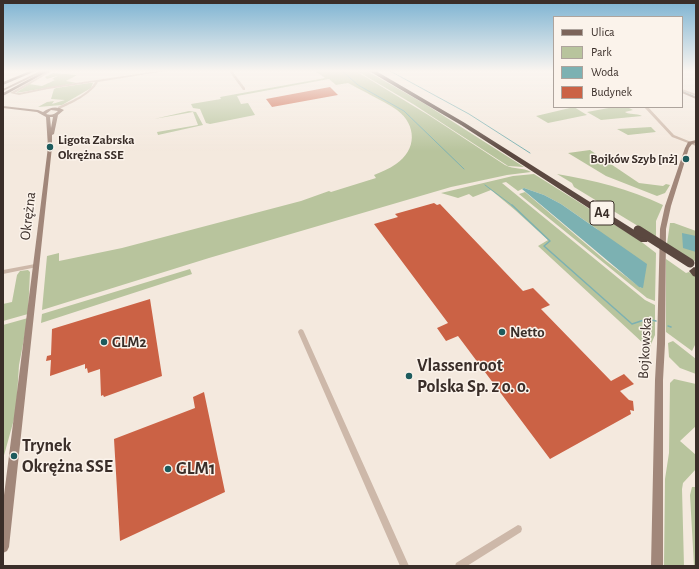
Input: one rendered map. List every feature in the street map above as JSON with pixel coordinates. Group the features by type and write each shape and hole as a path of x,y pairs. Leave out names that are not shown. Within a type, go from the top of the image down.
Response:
{"highway":[{"name":"A4","path":"419,98 638,230 694,269"},
{"name":"A4","path":"424,98 456,116 521,159"},
{"name":"A4","path":"565,186 644,240 694,269"}],"street":[{"path":"3,103 13,106 47,110 59,108 77,98"},
{"path":"3,107 38,112 48,116 56,115"},
{"name":"Okrężna","path":"51,136 54,132 56,115 62,111 59,108"},
{"path":"647,108 668,132 677,138 695,143"},
{"path":"42,114 47,110"},
{"name":"Okrężna","path":"3,547 51,136 48,116"},
{"name":"Bojkowska","path":"657,566 658,386 662,339 663,229 668,206 687,148 695,143"},
{"path":"3,272 36,266"},
{"path":"301,332 405,566"},
{"path":"459,566 518,529"}],"green space":[{"path":"51,98 75,98 62,105 38,107 47,102 54,101 52,104 65,100 51,99"},
{"path":"220,98 238,98 241,104 248,103 255,115 210,124 206,123 200,109 193,108 191,104 221,99"},
{"path":"376,98 400,98 505,165 531,172 507,175 451,187 209,258 42,310 47,256 59,253 59,261 122,248 301,201 329,191 331,192 376,178 374,175 391,167 403,158 411,145 412,137 411,130 404,116"},
{"path":"402,98 414,98 425,104 524,167 508,166"},
{"path":"570,108 576,108 587,115 548,123 536,116"},
{"path":"609,108 629,108 633,110 625,112 642,116 601,120 587,112"},
{"path":"189,111 196,112 203,125 158,135 157,132 198,125 193,112 154,119"},
{"path":"651,127 656,132 628,135 617,129"},
{"path":"590,150 639,183 663,186 666,184 670,185 665,193 657,196 606,176 568,153"},
{"path":"534,174 639,240 656,253 655,301 647,298 519,194 525,192 606,261 641,288 597,229 561,204 544,195 524,188 518,191 506,182 502,183 645,300 655,305 655,335 646,356 643,355 644,344 538,246 548,240 491,190 473,197 469,194 458,198 441,193 513,176"},
{"path":"557,174 611,186 637,194 663,205 656,221 656,237 574,187 572,183"},
{"path":"670,223 696,231 696,262 667,244"},
{"path":"666,259 686,273 689,272 696,277 696,343 692,351 666,332"},
{"path":"190,269 192,274 41,323 42,314"},
{"path":"28,270 30,272 28,314 3,321 3,304 12,302 17,275 20,271"},
{"path":"28,318 19,365 16,412 3,459 3,325"},
{"path":"673,341 696,359 696,374 680,368 669,357 668,343"},
{"path":"674,379 696,384 696,426 680,441 696,455 696,469 683,483 682,489 684,566 664,566 665,479 669,453 670,383"},
{"path":"692,487 696,487 696,566 694,566 690,495"}],"water":[{"path":"524,188 544,195 561,204 647,264 643,288 639,287 522,189"},
{"path":"682,233 696,236 696,252 683,248"}],"building":[{"path":"274,98 324,98 272,107 266,99"},
{"name":"Netto","path":"434,203 437,205 440,204 523,291 533,288 550,305 541,309 611,381 624,374 634,384 620,391 629,400 633,401 634,411 630,410 631,414 550,459 458,336 446,341 437,328 448,323 374,224 398,217 395,214"},
{"name":"GLM2","path":"150,299 162,376 104,397 103,395 101,396 100,369 88,373 87,368 85,369 85,364 50,376 51,360 46,361 47,356 51,355 52,329"},
{"name":"GLM1","path":"204,392 225,492 120,541 114,439 195,408 193,397"}],"waterway":[{"path":"380,98 404,111 464,169"},
{"path":"439,98 469,114 530,153"},
{"path":"485,185 513,206"},
{"path":"512,205 550,241 544,246 632,324 647,319 656,321"}],"place":[{"name":"Ligota Zabrska Okrężna SSE","path":"50,147"},
{"name":"Bojków Szyb [nż]","path":"686,159"},
{"name":"Netto","path":"502,332"},
{"name":"GLM2","path":"104,342"},
{"name":"Vlassenroot Polska Sp. z o. o.","path":"409,376"},
{"name":"Trynek Okrężna SSE","path":"14,456"},
{"name":"GLM1","path":"168,469"}]}
